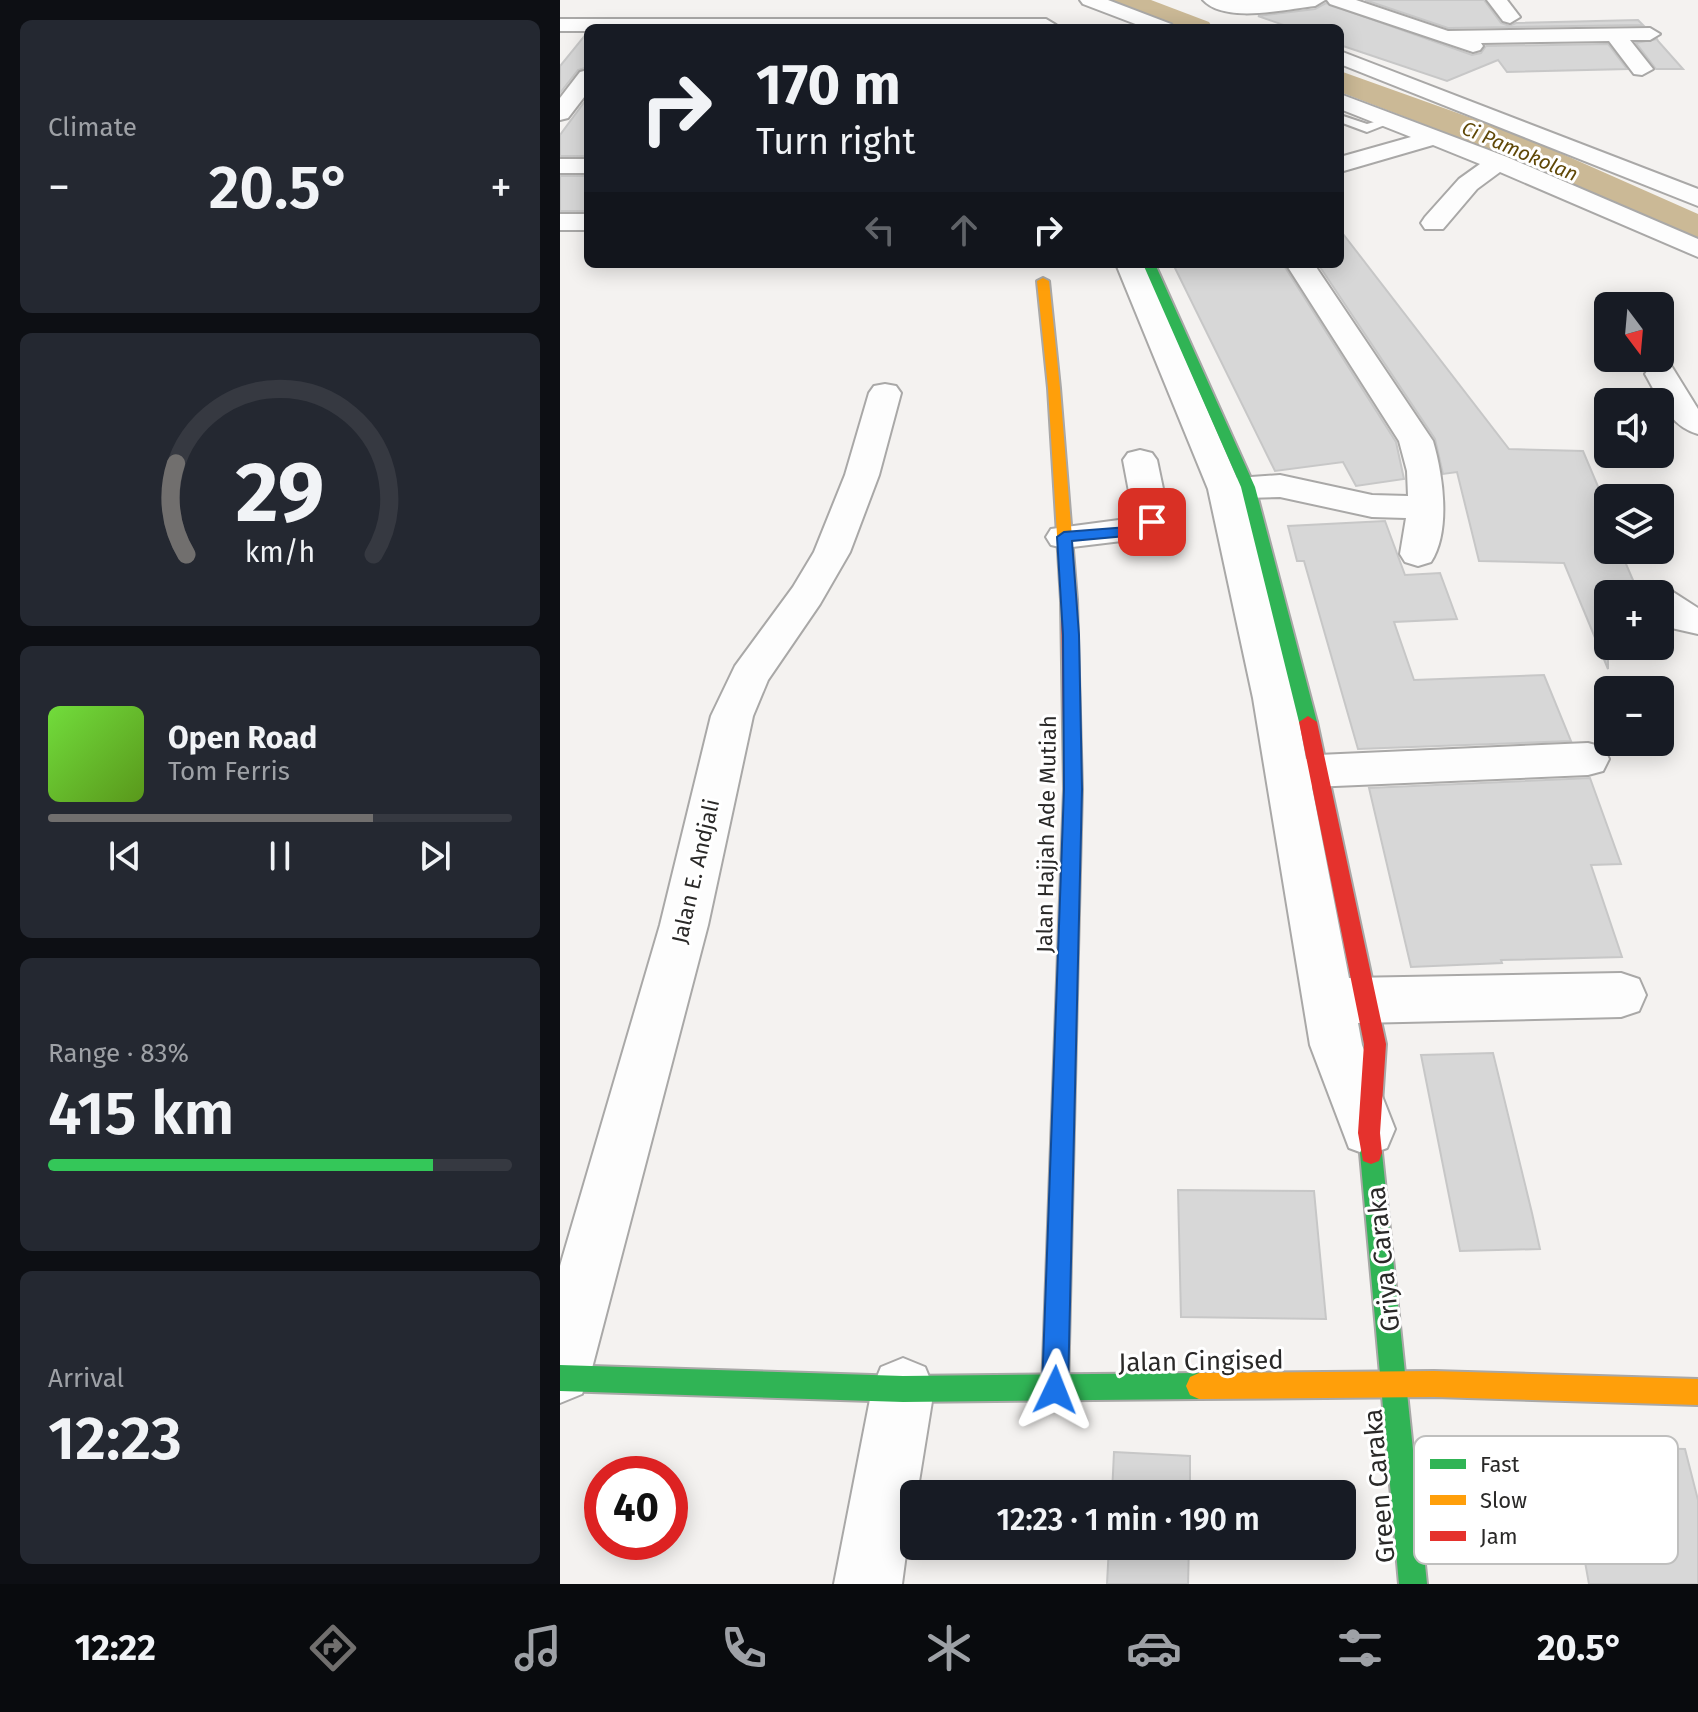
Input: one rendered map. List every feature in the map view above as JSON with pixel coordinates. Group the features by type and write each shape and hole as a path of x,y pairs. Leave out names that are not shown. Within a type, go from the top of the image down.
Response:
{"street":[{"path":"634,24 654,0"},
{"path":"1090,0 1153,24"},
{"path":"1189,0 1263,24"},
{"path":"1213,0 1265,24"},
{"path":"1234,8 1315,0"},
{"path":"1337,0 1417,27 1447,47 1534,44 1614,34 1650,34"},
{"path":"1397,0 1417,27"},
{"path":"1497,0 1510,17"},
{"path":"874,24 1037,22"},
{"path":"560,25 584,26"},
{"path":"1614,34 1642,69"},
{"path":"1447,47 1473,46 1497,54 1534,44"},
{"path":"1344,47 1416,69 1442,82"},
{"path":"1344,59 1698,198"},
{"path":"560,113 583,68"},
{"path":"1344,103 1498,162 1698,249"},
{"path":"1344,164 1432,138"},
{"path":"1434,223 1468,184 1498,162"},
{"path":"560,166 584,166"},
{"path":"560,222 584,222"},
{"name":"Griya Caraka","path":"1132,268 1237,488 1288,698 1350,1012 1336,1045 1369,1133 1396,1384"},
{"path":"1151,268 1237,488 1280,486 1372,506 1426,507"},
{"path":"1303,268 1416,441 1426,469 1426,507 1418,554"},
{"name":"Jalan Hajjah Ade Mutiah","path":"1043,281 1071,635 1073,789 1055,1390"},
{"path":"1661,374 1684,414 1698,424"},
{"name":"Jalan E. Andjali","path":"560,1375 684,925 732,716 749,676 807,595 832,552 862,475 885,393"},
{"path":"1064,537 1150,528 1152,522 1140,460"},
{"path":"1674,612 1681,618 1698,621"},
{"path":"1288,698 1318,772 1350,1012 1621,995"},
{"path":"1318,772 1588,759"},
{"name":"Jalan Cingised","path":"560,1375 903,1389 1055,1390 1396,1384 1698,1392"},
{"name":"Green Caraka","path":"1396,1384 1413,1584"},
{"path":"868,1584 903,1389"}],"lane":[{"path":"1344,119 1367,128 1389,121"}],"building":[{"path":"1365,0 1484,0 1501,23 1509,26 1516,23 1638,20 1643,25 1448,28"},
{"path":"1326,3 1472,55 1481,53 1486,46 1608,44 1627,69 1507,72 1498,60 1447,81 1344,46 1344,24 1281,24 1258,16 1315,9"},
{"path":"584,36 584,68 578,70 560,93 560,66"},
{"path":"1657,39 1683,69 1656,69 1636,43"},
{"path":"584,102 584,156 560,156 560,135"},
{"path":"560,176 584,176 584,211 560,211"},
{"path":"1344,235 1509,449 1583,451 1597,484 1594,484 1594,564 1626,564 1633,580 1594,580 1594,635 1564,563 1479,561 1457,472 1443,474 1435,439 1321,268 1344,268"},
{"path":"1175,268 1286,268 1396,442 1404,479 1356,486 1343,462 1275,471"},
{"path":"1385,521 1405,575 1440,573 1457,619 1394,622 1414,680 1544,675 1571,741 1358,749 1304,561 1297,561 1288,526"},
{"path":"1590,778 1621,864 1591,865 1622,957 1501,960 1502,963 1411,967 1369,788"},
{"path":"1493,1053 1540,1249 1460,1251 1421,1055"},
{"path":"1178,1190 1314,1191 1326,1319 1181,1317"},
{"path":"1678,1449 1685,1449 1698,1500 1698,1584 1589,1584 1585,1564 1678,1564"},
{"path":"1114,1452 1190,1456 1190,1480 1113,1480"},
{"path":"1108,1560 1189,1560 1188,1584 1107,1584"}],"waterway":[{"name":"Ci Pamokolan","path":"1124,0 1187,24"},
{"name":"Ci Pamokolan","path":"1344,82 1509,144 1698,229"}],"traffic: fast":[{"path":"1151,268 1248,487 1308,722"},
{"path":"1371,1153 1413,1584"},
{"path":"560,1378 903,1389 1199,1386"}],"traffic: slow":[{"path":"1043,281 1069,600"},
{"path":"1055,1390 1068,952"},
{"path":"1199,1386 1434,1384 1698,1392"}],"traffic: jam":[{"path":"1068,952 1073,789 1069,600"},
{"path":"1308,722 1375,1044 1369,1133 1371,1153"}],"route":[{"path":"1055,1390 1073,789 1071,635 1064,537 1143,530 1150,528 1152,522"}]}
